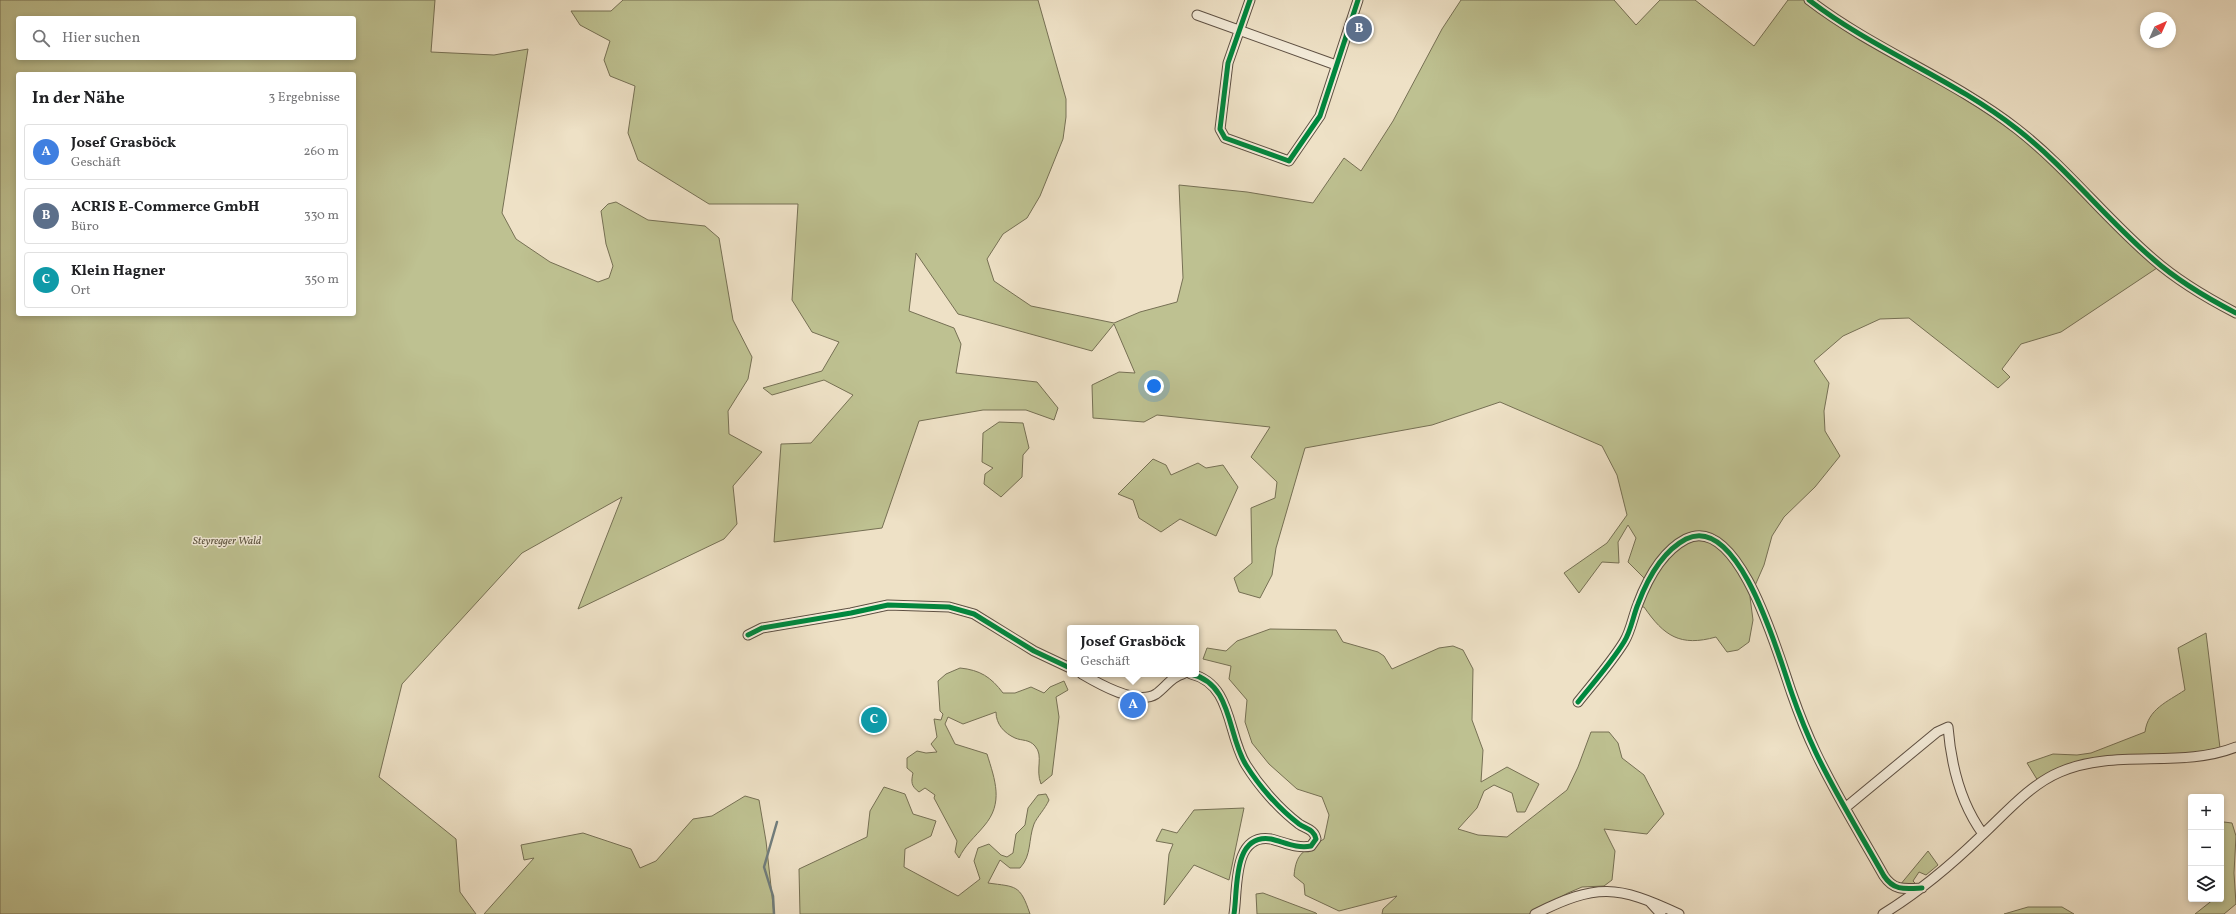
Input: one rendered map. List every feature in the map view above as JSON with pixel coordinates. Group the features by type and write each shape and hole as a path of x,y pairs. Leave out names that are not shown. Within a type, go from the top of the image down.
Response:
{"street":[{"path":"1250,0 1228,63 1220,129 1225,138 1289,161 1319,119 1358,0"},
{"path":"1809,0 1841,22 1997,114 2040,149 2152,258 2192,287 2236,313"},
{"path":"1197,15 1336,65"},
{"path":"1578,702 1625,640 1648,580 1664,557 1687,539 1708,538 1717,542 1737,564 1754,592 1776,643 1804,726 1845,808 1890,885 1902,889 1922,888"},
{"path":"748,635 762,628 851,613 888,605 949,607 974,614 1034,651 1067,667"},
{"path":"1088,677 1115,691 1139,697 1154,695 1174,677"},
{"path":"1199,677 1214,686 1226,707 1235,741 1247,766 1279,805 1299,824 1311,830 1315,834 1316,839 1310,846 1305,847 1270,839 1254,841 1248,845 1241,858 1234,914"},
{"path":"1845,808 1937,732 1948,727 1950,754 1954,772 1976,823 1983,834"},
{"path":"1883,914 1922,888 2034,788 2060,772 2090,764 2202,755 2236,747"},
{"path":"1535,914 1563,900 1594,891 1624,893 1650,901 1679,914"},
{"path":"1650,901 1661,914"}],"green space":[{"name":"Steyregger Wald","path":"0,0 435,0 431,52 494,55 528,49 502,213 516,239 550,262 598,282 609,278 613,266 606,244 601,211 608,204 616,202 648,220 705,226 719,238 733,320 752,357 748,379 728,411 729,434 762,452 733,486 737,524 724,539 578,609 622,497 522,553 402,684 379,777 456,839 460,892 476,914 0,914"},
{"path":"623,0 1038,0 1066,99 1066,117 1063,139 1040,196 1027,218 1003,234 987,259 994,281 1031,306 1114,323 1140,312 1177,302 1183,278 1179,185 1247,192 1313,203 1344,158 1361,171 1393,121 1442,29 1461,0 1614,0 1636,25 1660,0 1695,0 1754,46 1788,0 1805,0 1832,20 2007,125 2037,150 2157,268 2061,332 2021,344 2002,369 2010,377 1998,388 1909,318 1880,319 1843,336 1814,361 1829,383 1824,411 1825,431 1840,456 1815,487 1784,517 1772,536 1764,565 1750,597 1753,620 1749,642 1738,650 1727,652 1716,637 1692,641 1674,637 1666,632 1651,617 1644,607 1640,607 1649,583 1628,562 1636,538 1628,525 1618,542 1619,563 1602,562 1579,593 1564,573 1607,543 1627,515 1617,475 1602,446 1500,402 1432,425 1305,448 1276,548 1272,575 1260,598 1239,592 1234,578 1252,563 1251,508 1275,498 1277,482 1251,457 1270,427 1157,415 1144,422 1093,418 1092,385 1119,372 1135,373 1114,324 1092,351 958,314 916,253 909,311 954,328 961,344 956,373 1037,382 1058,408 1054,420 1026,410 983,410 919,421 882,528 774,542 781,444 811,443 853,395 824,380 772,395 763,388 822,371 839,342 812,332 792,300 798,204 709,204 638,160 628,133 635,86 610,76 604,60 610,41 580,25 571,11 611,11"},
{"path":"999,422 1023,423 1029,448 1023,455 1022,477 1001,497 984,484 985,474 993,468 982,462 983,433"},
{"path":"1153,459 1166,465 1171,475 1198,463 1206,468 1223,465 1238,487 1216,536 1180,519 1161,532 1139,518 1133,500 1118,494"},
{"path":"1270,629 1336,630 1343,642 1378,652 1384,656 1392,669 1439,648 1453,646 1463,650 1473,669 1472,720 1483,750 1481,782 1507,767 1539,784 1525,812 1517,812 1512,793 1494,785 1484,791 1477,808 1458,829 1478,835 1507,837 1567,790 1578,767 1591,732 1609,732 1618,743 1622,758 1644,775 1664,814 1647,834 1604,829 1615,851 1612,880 1604,886 1582,887 1529,914 1382,914 1383,909 1397,896 1339,911 1305,895 1304,884 1294,876 1297,862 1302,853 1324,839 1329,815 1322,797 1297,789 1269,764 1252,743 1245,722 1247,700 1229,679 1231,666 1203,659 1207,648 1226,651 1237,641"},
{"path":"2206,633 2220,748 2191,754 2101,760 2038,781 2027,763 2053,754 2077,755 2091,753 2145,732 2150,717 2154,712 2165,702 2185,690 2178,648"},
{"path":"960,668 973,670 984,675 1003,693 1015,693 1031,687 1044,693 1050,687 1064,681 1068,690 1056,697 1059,717 1052,775 1041,784 1039,778 1038,750 1030,742 1007,734 1001,728 997,720 996,712 963,724 948,717 945,724 955,744 987,754 993,773 996,791 994,809 990,817 967,845 959,858 955,852 957,841 934,798 935,795 925,788 919,792 914,788 912,781 913,773 907,768 907,758 917,751 926,753 937,752 931,744 937,737 934,719 941,720 943,714 940,711 938,681 946,674"},
{"path":"884,787 905,794 913,814 936,821 931,836 905,849 904,867 958,896 980,879 974,861 978,848 989,844 1001,855 1007,857 1013,853 1016,834 1025,825 1028,808 1038,795 1046,794 1049,800 1034,824 1028,853 1024,863 1020,868 1010,868 1000,860 988,883 1005,885 1016,889 1023,897 1030,914 800,914 799,869 867,837 870,811"},
{"path":"745,796 759,800 766,841 774,914 484,914 534,858 524,860 521,845 583,833 631,849 640,868 656,861 693,819 712,816"},
{"path":"1244,808 1229,880 1194,865 1164,905 1169,854 1173,844 1156,841 1162,829 1177,833 1194,810"},
{"path":"2224,822 2232,823 2236,836 2234,873 2236,904 2224,914 2195,914 2210,902 2224,902"},
{"path":"1928,851 1938,865 1926,875 1919,872 1913,881 1917,885 1900,885"},
{"path":"1263,893 1317,914 1257,914 1256,894"},
{"path":"2028,907 2062,907 2074,914 2004,914"}],"waterway":[{"path":"774,914 773,896 764,867 777,822"}],"cycle path":[{"path":"1250,0 1228,63 1220,129 1225,138 1289,161 1320,116 1358,0"},
{"path":"1809,0 1860,34 1967,95 2017,129 2053,160 2135,243 2172,275 2193,289 2236,313"},
{"path":"1578,702 1608,665 1624,642 1646,586 1662,559 1669,551 1686,539 1706,537 1724,547 1740,567 1755,594 1778,652 1803,724 1813,746 1840,800 1884,876 1896,887 1905,889 1922,888"},
{"path":"748,635 762,628 851,613 888,605 949,607 974,614 1034,651 1067,667"},
{"path":"1198,677 1205,680 1215,688 1222,699 1240,753 1257,781 1284,811 1299,824 1312,831 1316,839 1311,846 1306,847 1296,846 1271,839 1258,840 1249,845 1243,854 1239,865 1234,914"}],"place":[{"name":"ACRIS E-Commerce GmbH","path":"1359,29"},
{"name":"Josef Grasböck","path":"1133,705"},
{"name":"Klein Hagner","path":"874,720"}]}
